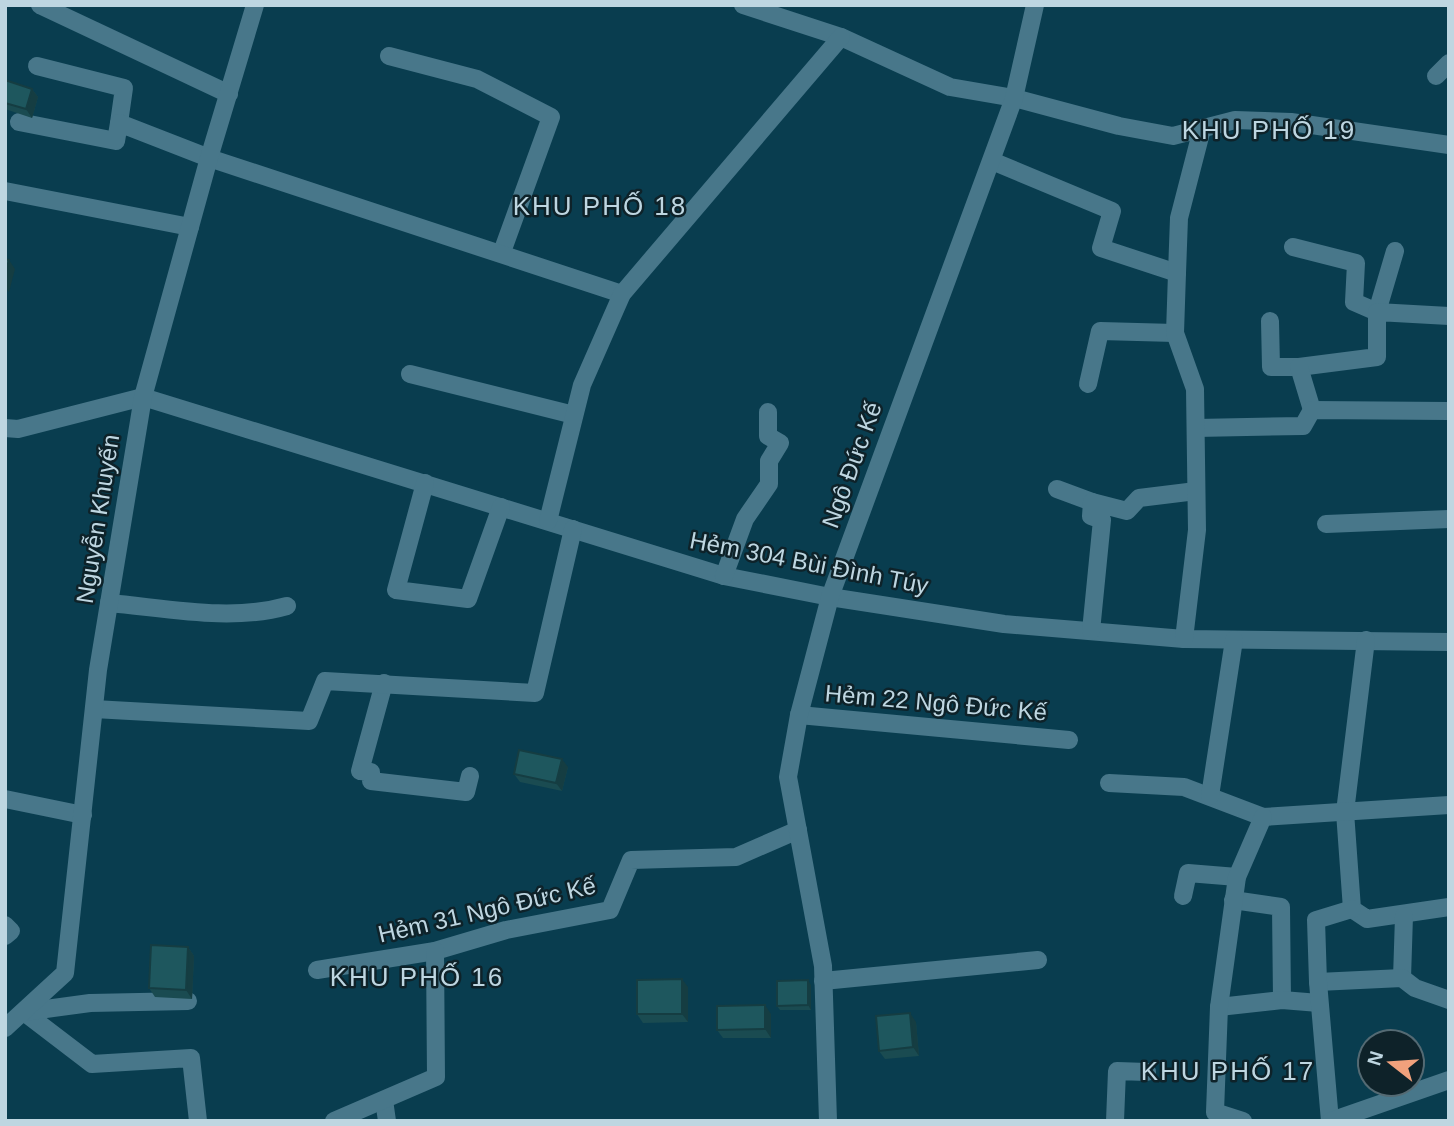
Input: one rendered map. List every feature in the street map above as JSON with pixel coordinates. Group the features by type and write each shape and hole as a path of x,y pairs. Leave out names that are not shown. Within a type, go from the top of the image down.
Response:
{"street":[{"path":"40,5 229,94"},
{"name":"Nguyễn Khuyến","path":"5,1028 65,973 94,709 143,397 209,158 255,5"},
{"path":"743,5 841,37 950,87 1014,97 1119,126 1173,136 1236,120 1291,122 1449,145"},
{"name":"Ngô Đức Kế","path":"828,1121 823,981 788,777 799,715 830,597 1014,97 1035,5"},
{"path":"548,521 582,385 622,294 841,37"},
{"path":"389,56 477,79 551,117 502,252"},
{"path":"19,122 116,141 124,88 37,66"},
{"path":"119,123 209,158 502,252 622,294"},
{"path":"1184,639 1197,530 1195,389 1175,333 1177,273 1180,218 1202,129"},
{"path":"992,161 1112,211 1101,248 1177,273"},
{"path":"5,191 190,227"},
{"path":"1293,247 1356,263 1354,302 1377,312 1449,316"},
{"path":"1270,321 1271,367 1299,367 1377,357 1377,312 1395,251"},
{"path":"1088,384 1100,331 1175,333"},
{"path":"1195,428 1303,426 1312,410 1299,367"},
{"path":"410,374 575,415"},
{"path":"5,428 18,429 143,397"},
{"name":"Hẻm 304 Bùi Đình Túy","path":"143,397 724,576 830,597 1004,624 1184,639 1448,639"},
{"path":"1312,410 1449,411"},
{"path":"724,576 745,519 769,484 769,461 780,443 768,436 768,412"},
{"path":"425,483 396,590 468,599 501,507"},
{"path":"1057,489 1092,502 1127,510 1139,498 1196,491"},
{"path":"1091,631 1102,520 1091,516 1092,502"},
{"path":"1326,524 1449,519"},
{"path":"94,709 309,721 325,681 535,693 573,529"},
{"path":"109,603 239,613 265,612 287,606"},
{"path":"1210,796 1234,640"},
{"path":"1352,909 1345,812 1366,640"},
{"path":"384,683 360,771 371,772 371,780 466,792 470,776"},
{"name":"Hẻm 22 Ngô Đức Kế","path":"799,715 1069,740"},
{"path":"1109,783 1184,787 1263,817 1449,805"},
{"path":"5,799 83,815"},
{"path":"1243,1121 1215,1112 1219,1007 1237,877 1263,817"},
{"name":"Hẻm 31 Ngô Đức Kế","path":"317,970 435,951 506,930 610,910 631,860 736,857 798,830"},
{"path":"1183,896 1188,873 1237,877"},
{"path":"1233,900 1281,907 1282,1000"},
{"path":"1352,909 1367,919 1404,916 1449,907"},
{"path":"1352,909 1316,920 1319,1003 1330,1121 1449,1080"},
{"path":"1402,978 1404,916"},
{"path":"5,925 10,930 5,936"},
{"path":"334,1121 436,1077 435,951"},
{"path":"823,981 1038,960"},
{"path":"1318,982 1402,978 1415,988 1449,1000"},
{"path":"1219,1007 1282,1000 1319,1003"},
{"path":"23,1012 90,1003 188,1001"},
{"path":"23,1012 92,1064 191,1058 198,1121"},
{"path":"1115,1121 1117,1071 1147,1072"},
{"path":"384,1100 387,1121"}],"building":[{"path":"5,80 32,89 26,109 5,103"},
{"path":"519,750 562,759 556,783 514,774"},
{"path":"151,945 188,947 186,990 149,988"},
{"path":"682,979 682,1014 637,1014 637,980"},
{"path":"808,980 808,1005 777,1006 777,981"},
{"path":"765,1005 765,1029 717,1030 717,1006"},
{"path":"910,1013 913,1047 879,1051 876,1016"}],"district":[{"name":"KHU PHỐ 19","path":"1269,130"},
{"name":"KHU PHỐ 18","path":"600,206"},
{"name":"KHU PHỐ 16","path":"417,977"},
{"name":"KHU PHỐ 17","path":"1228,1071"}]}
